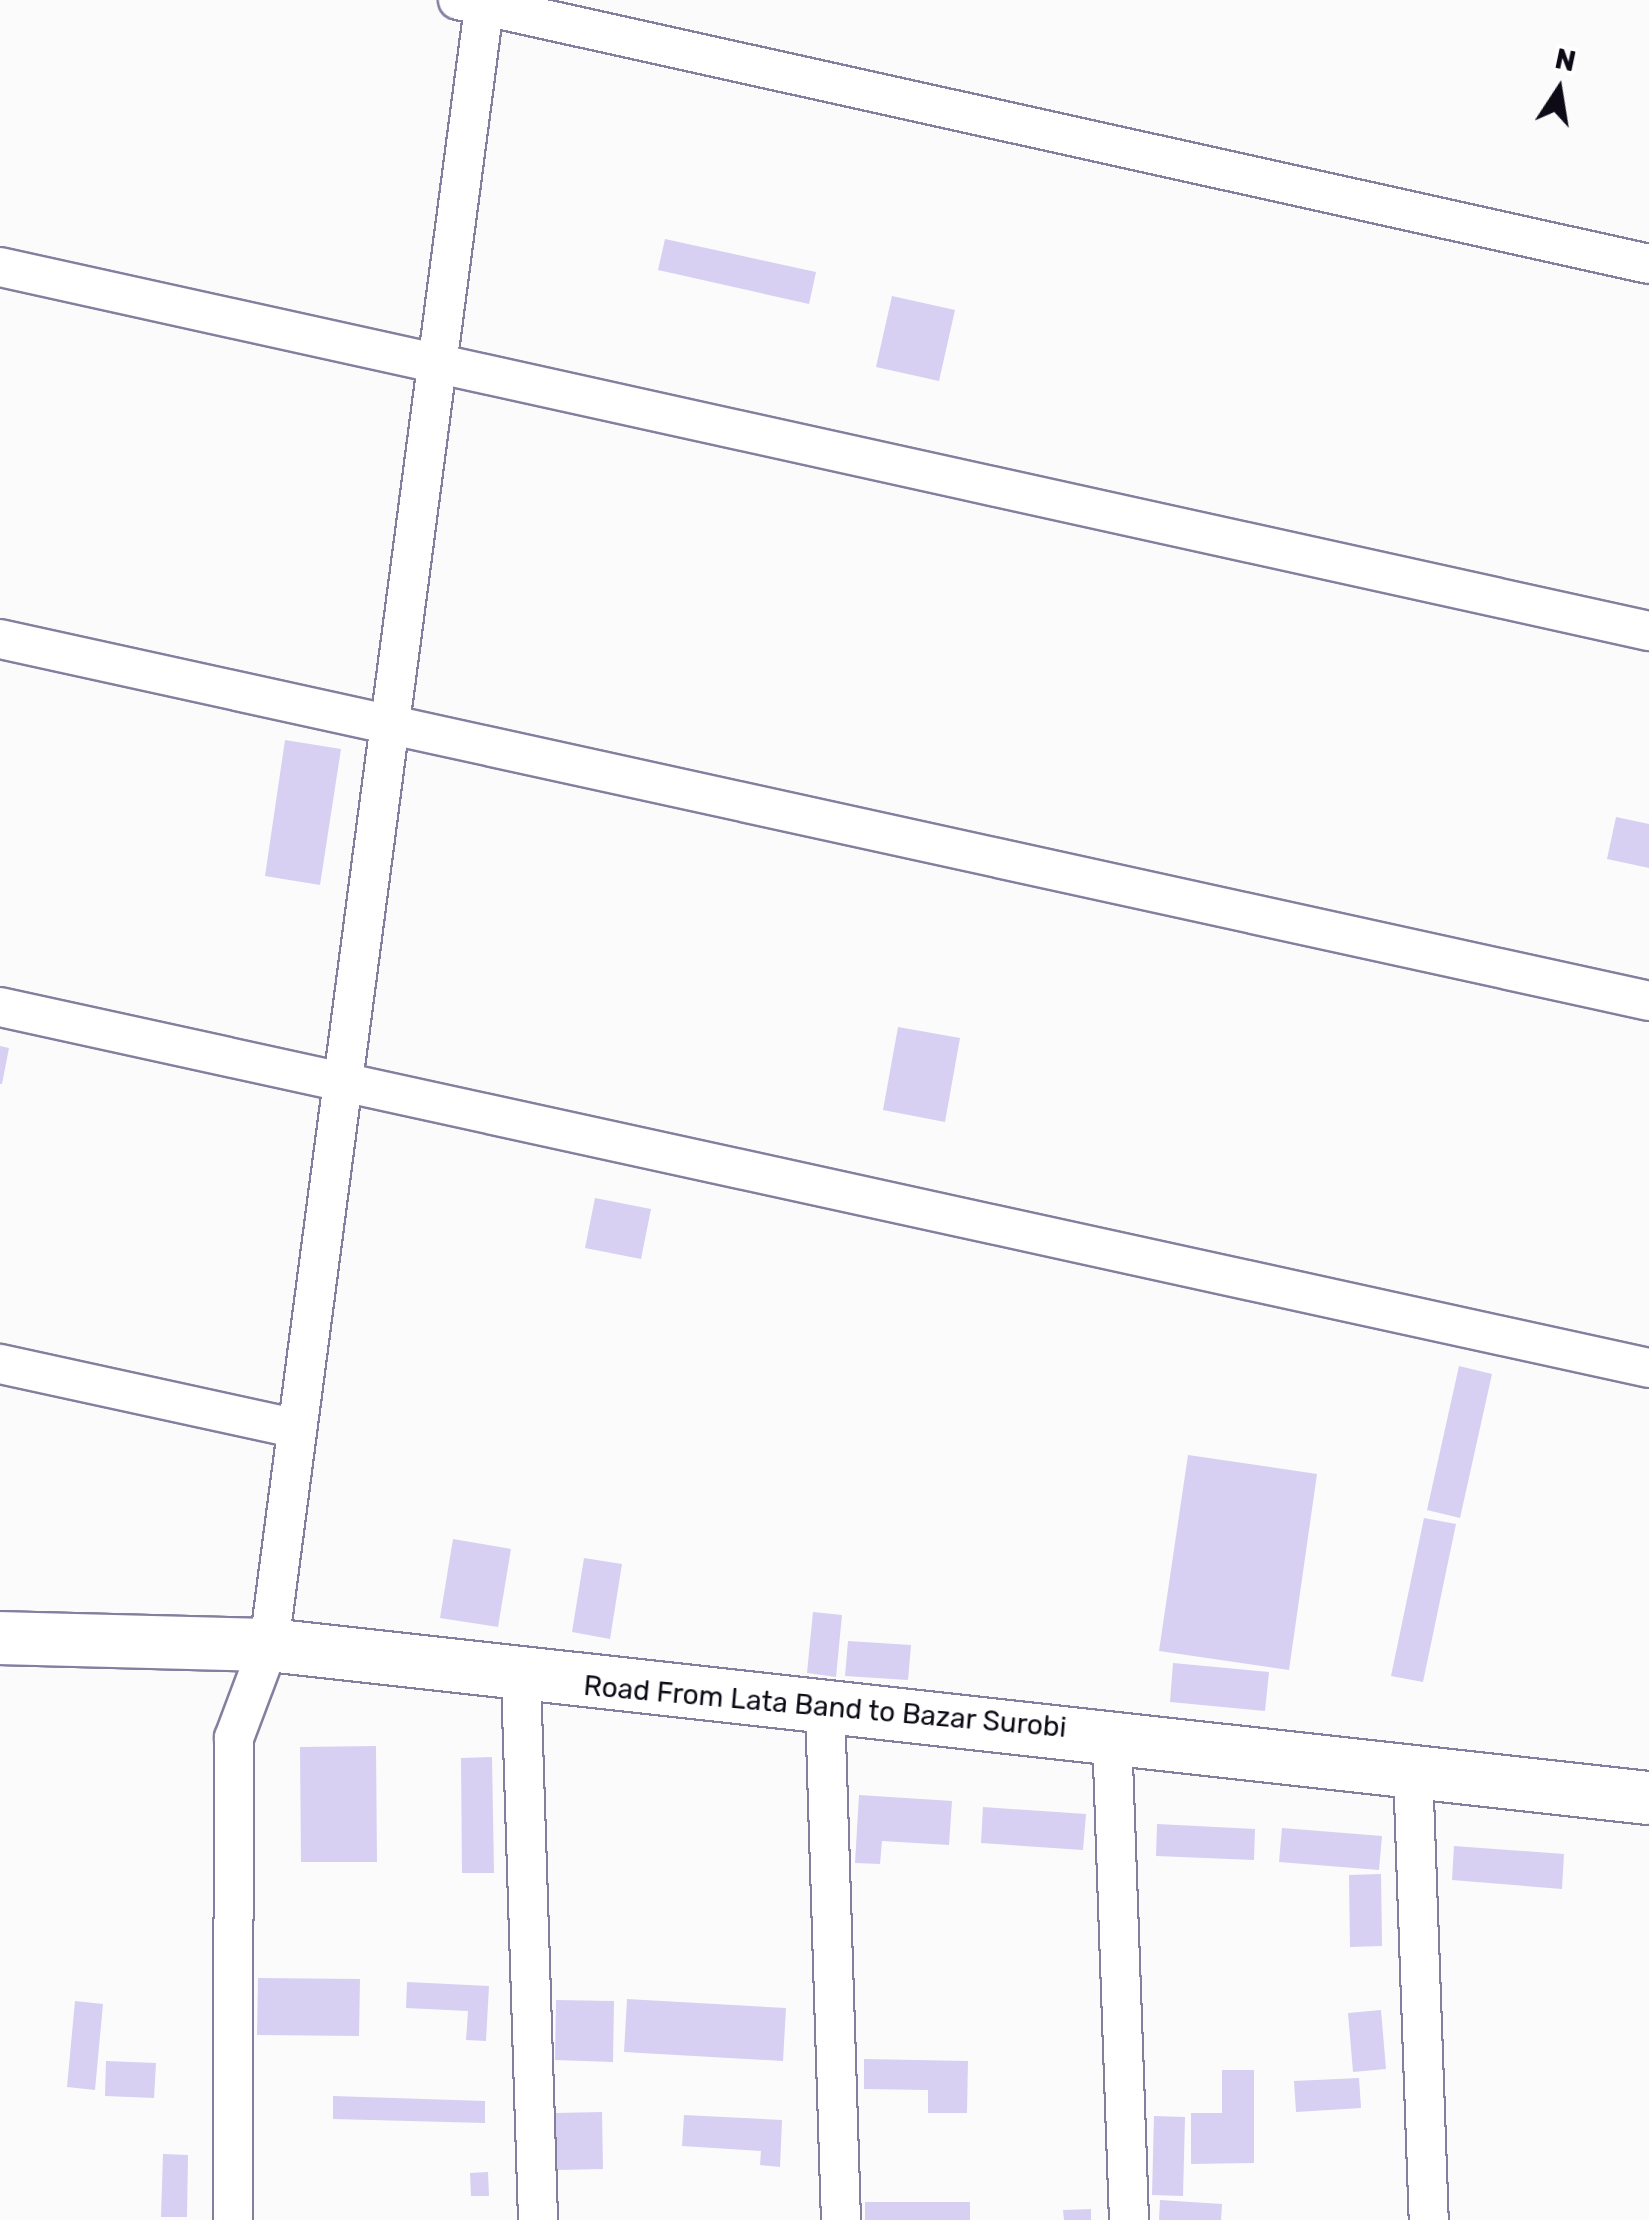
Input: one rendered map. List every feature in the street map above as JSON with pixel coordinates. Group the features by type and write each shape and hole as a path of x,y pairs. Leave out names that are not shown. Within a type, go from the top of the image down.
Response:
{"main road":[{"name":"Road From Lata Band to Bazar Surobi","path":"0,1638 269,1645 520,1678 1112,1733 1649,1798"}],"street":[{"path":"233,2220 234,1738 269,1645 438,364 476,2 1649,264"},
{"path":"0,268 1649,631"},
{"path":"0,639 1649,1001"},
{"path":"0,1007 1649,1368"},
{"path":"0,1364 298,1429"},
{"path":"520,1678 538,2220"},
{"path":"825,1706 841,2220"},
{"path":"1112,1733 1129,2220"},
{"path":"1413,1768 1429,2220"}],"building":[{"path":"665,239 816,272 809,304 658,270"},
{"path":"892,296 955,310 939,381 876,367"},
{"path":"285,740 341,749 320,885 265,876"},
{"path":"1616,817 1649,824 1649,868 1607,859"},
{"path":"898,1027 960,1038 945,1122 883,1110"},
{"path":"0,1046 9,1048 2,1084 0,1084"},
{"path":"595,1198 651,1209 641,1259 585,1248"},
{"path":"1459,1366 1492,1374 1460,1518 1427,1510"},
{"path":"1188,1455 1317,1474 1289,1670 1159,1651"},
{"path":"1424,1518 1456,1524 1423,1682 1391,1676"},
{"path":"453,1539 511,1549 498,1627 440,1618"},
{"path":"584,1558 622,1564 610,1639 572,1632"},
{"path":"813,1612 842,1615 836,1677 807,1673"},
{"path":"848,1641 911,1645 908,1680 845,1676"},
{"path":"1173,1663 1269,1672 1265,1711 1170,1702"},
{"path":"376,1746 377,1862 301,1862 300,1747"},
{"path":"492,1757 494,1873 462,1873 461,1758"},
{"path":"859,1795 952,1801 949,1845 882,1841 880,1864 855,1863"},
{"path":"983,1807 1086,1814 1083,1850 981,1843"},
{"path":"1157,1824 1255,1829 1254,1860 1156,1856"},
{"path":"1282,1828 1382,1836 1379,1870 1279,1862"},
{"path":"1454,1846 1564,1854 1562,1889 1452,1880"},
{"path":"1381,1874 1382,1946 1350,1947 1349,1875"},
{"path":"258,1978 360,1979 359,2036 257,2035"},
{"path":"407,1982 489,1986 486,2041 466,2040 468,2011 406,2008"},
{"path":"627,1999 786,2008 783,2061 624,2052"},
{"path":"556,2000 614,2001 613,2062 555,2060"},
{"path":"75,2001 103,2004 95,2090 67,2087"},
{"path":"1381,2010 1386,2069 1353,2072 1348,2013"},
{"path":"864,2059 968,2061 967,2113 928,2113 928,2090 864,2089"},
{"path":"106,2061 156,2063 154,2098 105,2096"},
{"path":"1222,2070 1254,2070 1254,2163 1191,2164 1191,2113 1222,2113"},
{"path":"1359,2078 1361,2108 1296,2112 1294,2081"},
{"path":"333,2096 485,2101 485,2123 333,2119"},
{"path":"602,2112 603,2169 557,2170 555,2113"},
{"path":"684,2115 782,2120 780,2167 760,2165 761,2151 682,2146"},
{"path":"1154,2116 1185,2117 1183,2196 1152,2195"},
{"path":"163,2154 188,2155 187,2217 161,2217"},
{"path":"488,2172 489,2196 471,2196 470,2173"},
{"path":"1160,2200 1222,2204 1221,2220 1159,2220"},
{"path":"865,2202 970,2202 970,2220 865,2220"},
{"path":"1091,2209 1091,2220 1064,2220 1063,2210"}]}
